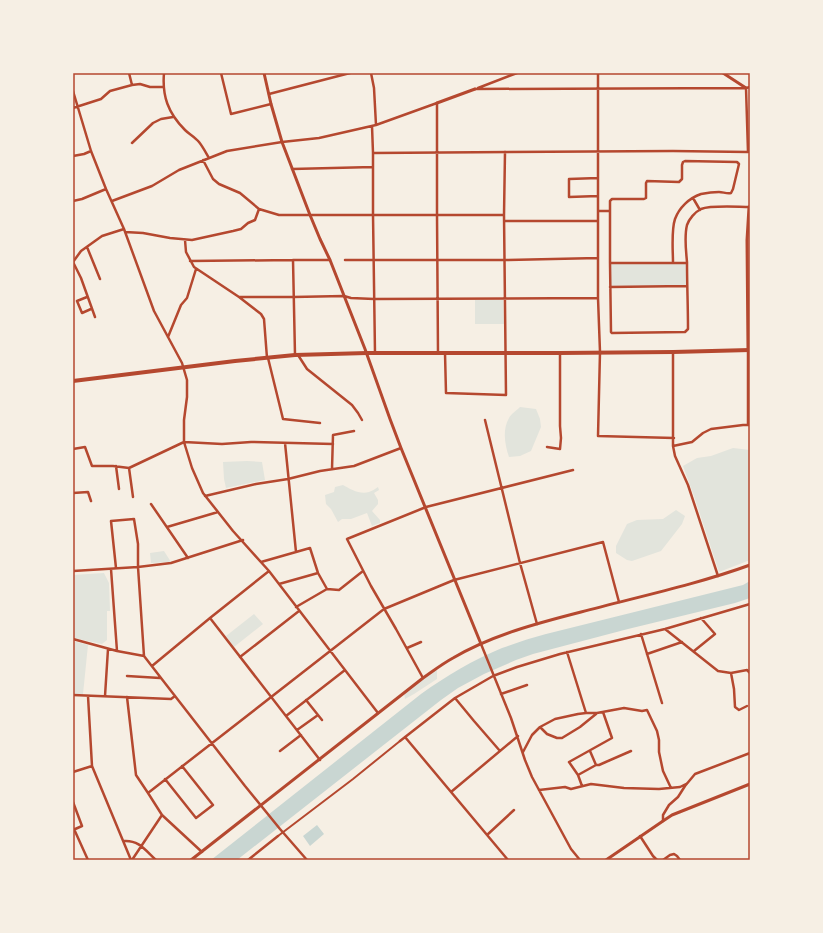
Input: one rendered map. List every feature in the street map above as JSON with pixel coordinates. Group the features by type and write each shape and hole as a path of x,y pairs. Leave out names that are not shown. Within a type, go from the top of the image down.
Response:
{"main road":[{"path":"73,381 296,355 445,353 506,354 749,350"}],"street":[{"path":"129,73 132,85"},
{"path":"164,73 163,87 167,105 174,117 185,130 198,141 209,158"},
{"path":"220,73 231,114 271,104"},
{"path":"264,73 282,142 292,169 367,354 401,448 518,736 532,777 570,849 580,860"},
{"path":"269,94 350,73"},
{"path":"371,73 374,88 376,125"},
{"path":"112,201 152,186 178,170 227,151 282,142 319,138 376,125 517,73"},
{"path":"598,73 598,298 600,352 598,436 674,438"},
{"path":"722,73 748,87"},
{"path":"73,108 101,99 110,91 132,85 140,84 150,87 163,87"},
{"path":"476,89 748,87"},
{"path":"373,153 598,151 748,152 748,87"},
{"path":"73,91 91,151 124,230 154,311 182,363 187,380 184,442 192,468 201,489 218,512 269,571 379,713"},
{"path":"437,103 438,354"},
{"path":"132,144 153,123 161,119 174,117"},
{"path":"372,126 375,354"},
{"path":"73,156 91,151"},
{"path":"445,353 446,393 506,395 504,221 505,152"},
{"path":"203,160 213,179 219,184 240,193 259,209 279,215 504,215"},
{"path":"673,263 673,232 675,220 680,209 687,202 701,194 719,192 731,193 734,189 739,164 737,162 685,161 682,165 681,181 647,181 646,198 612,199 610,201 610,332 612,333 685,332 688,329 686,234 689,220 700,210 709,207 750,207 747,240 749,274 749,425 744,424 711,429 703,433 692,442 673,446"},
{"path":"292,169 373,167"},
{"path":"598,178 569,179 569,197 598,196"},
{"path":"73,201 106,189"},
{"path":"693,198 700,210"},
{"path":"94,317 81,278 73,262 81,251 102,236 124,230 170,238 192,240 233,232 255,220 259,209"},
{"path":"598,211 610,211"},
{"path":"504,221 598,221"},
{"path":"185,240 186,252 194,267 239,297 261,314 264,319 267,358 283,419 320,423"},
{"path":"87,246 100,279"},
{"path":"344,260 505,260 598,258"},
{"path":"292,260 296,355 307,369 352,405 362,420"},
{"path":"190,261 330,260"},
{"path":"610,263 687,263"},
{"path":"168,337 181,305 187,298 196,269"},
{"path":"610,287 687,286"},
{"path":"87,296 76,301 82,313 91,309"},
{"path":"239,297 344,296 350,298 598,298"},
{"path":"673,352 673,446 675,456 688,485 718,576"},
{"path":"547,447 560,449 560,353"},
{"path":"485,420 520,563 537,624"},
{"path":"332,469 333,435 354,431"},
{"path":"73,449 85,446 92,466 116,466 130,468 184,442 222,444 251,442 333,444"},
{"path":"285,443 296,552"},
{"path":"205,496 256,484 354,466 401,448"},
{"path":"116,466 119,489"},
{"path":"130,468 133,497"},
{"path":"423,678 363,571 347,538 426,507 572,470"},
{"path":"73,493 88,492 91,501"},
{"path":"151,504 188,558"},
{"path":"167,527 218,512"},
{"path":"116,568 111,522 134,519 138,544 138,567 144,656 211,743 280,829 307,860"},
{"path":"73,570 111,569 171,563 243,540"},
{"path":"148,793 384,609 454,580 603,542 619,602"},
{"path":"261,562 310,548 318,573 327,589"},
{"path":"191,860 423,678 452,658 481,644 537,624 718,576 750,565"},
{"path":"111,569 116,651"},
{"path":"152,666 269,571"},
{"path":"296,607 327,589 339,590 363,571"},
{"path":"279,584 318,573"},
{"path":"248,860 455,698 494,676 517,667 567,652 665,629 750,604"},
{"path":"240,657 299,611"},
{"path":"210,618 320,760"},
{"path":"694,651 715,634 701,618"},
{"path":"665,629 718,671 731,673 747,670 750,673"},
{"path":"641,634 662,703"},
{"path":"73,639 116,651 144,656"},
{"path":"406,648 421,642"},
{"path":"647,654 682,642"},
{"path":"105,696 108,648"},
{"path":"567,652 586,713"},
{"path":"286,716 345,670"},
{"path":"731,673 736,707 739,710 747,706"},
{"path":"127,676 161,678"},
{"path":"501,694 527,685"},
{"path":"73,695 171,699 175,696"},
{"path":"88,696 92,766 132,860"},
{"path":"127,697 136,775 162,814 202,852"},
{"path":"455,698 500,751"},
{"path":"306,700 322,720"},
{"path":"523,753 532,735 540,727 555,719 624,708 642,711 648,710 657,731 663,771 671,788"},
{"path":"582,786 578,775 569,762 612,738 603,712"},
{"path":"540,727 547,734 557,738 562,738 580,727 597,713"},
{"path":"297,730 318,715"},
{"path":"280,751 301,735"},
{"path":"451,792 518,736"},
{"path":"405,737 508,860"},
{"path":"590,751 596,765"},
{"path":"578,775 596,765 631,751"},
{"path":"663,821 663,815 667,808 678,797 686,784 695,774 750,753"},
{"path":"73,772 92,766"},
{"path":"165,779 196,818 207,810 213,805 182,766"},
{"path":"539,790 565,787 571,789 591,784 624,788 671,788 680,787 686,784"},
{"path":"606,860 640,836 681,811 750,784"},
{"path":"73,802 82,826 74,830 88,860"},
{"path":"487,835 514,810"},
{"path":"132,860 162,814"},
{"path":"640,836 657,860"},
{"path":"123,841 134,841 156,860"},
{"path":"663,860 670,854 674,854 680,860"}],"shaded area":[{"path":"610,263 687,263 687,286 610,287"},
{"path":"475,300 503,300 504,324 475,324"},
{"path":"520,407 536,409 541,427 531,451 520,456 509,457 505,443 505,427 510,417"},
{"path":"733,448 750,450 750,560 719,572 683,466 697,458 711,456"},
{"path":"223,462 262,462 265,480 226,488"},
{"path":"343,485 362,493 372,491 378,487 379,490 374,493 378,500 378,504 372,511 380,520 380,523 372,526 367,513 351,519 342,519 338,522 331,509 326,504 325,495 334,492 335,487"},
{"path":"676,510 685,516 682,524 661,551 632,561 627,560 616,553 616,546 627,524 637,520 663,519"},
{"path":"164,551 171,562 151,563 150,553"},
{"path":"104,573 109,583 110,611 107,611 107,640 102,644 74,638 73,575"},
{"path":"750,581 750,598 533,654 484,674 458,688 441,700 237,860 211,860 421,694 470,663 502,648 535,637 743,585"},
{"path":"254,614 263,624 234,647 226,636"},
{"path":"73,641 88,645 83,694 73,694"},
{"path":"437,669 437,679 405,699 404,693"},
{"path":"317,825 324,834 310,846 303,836"}]}
